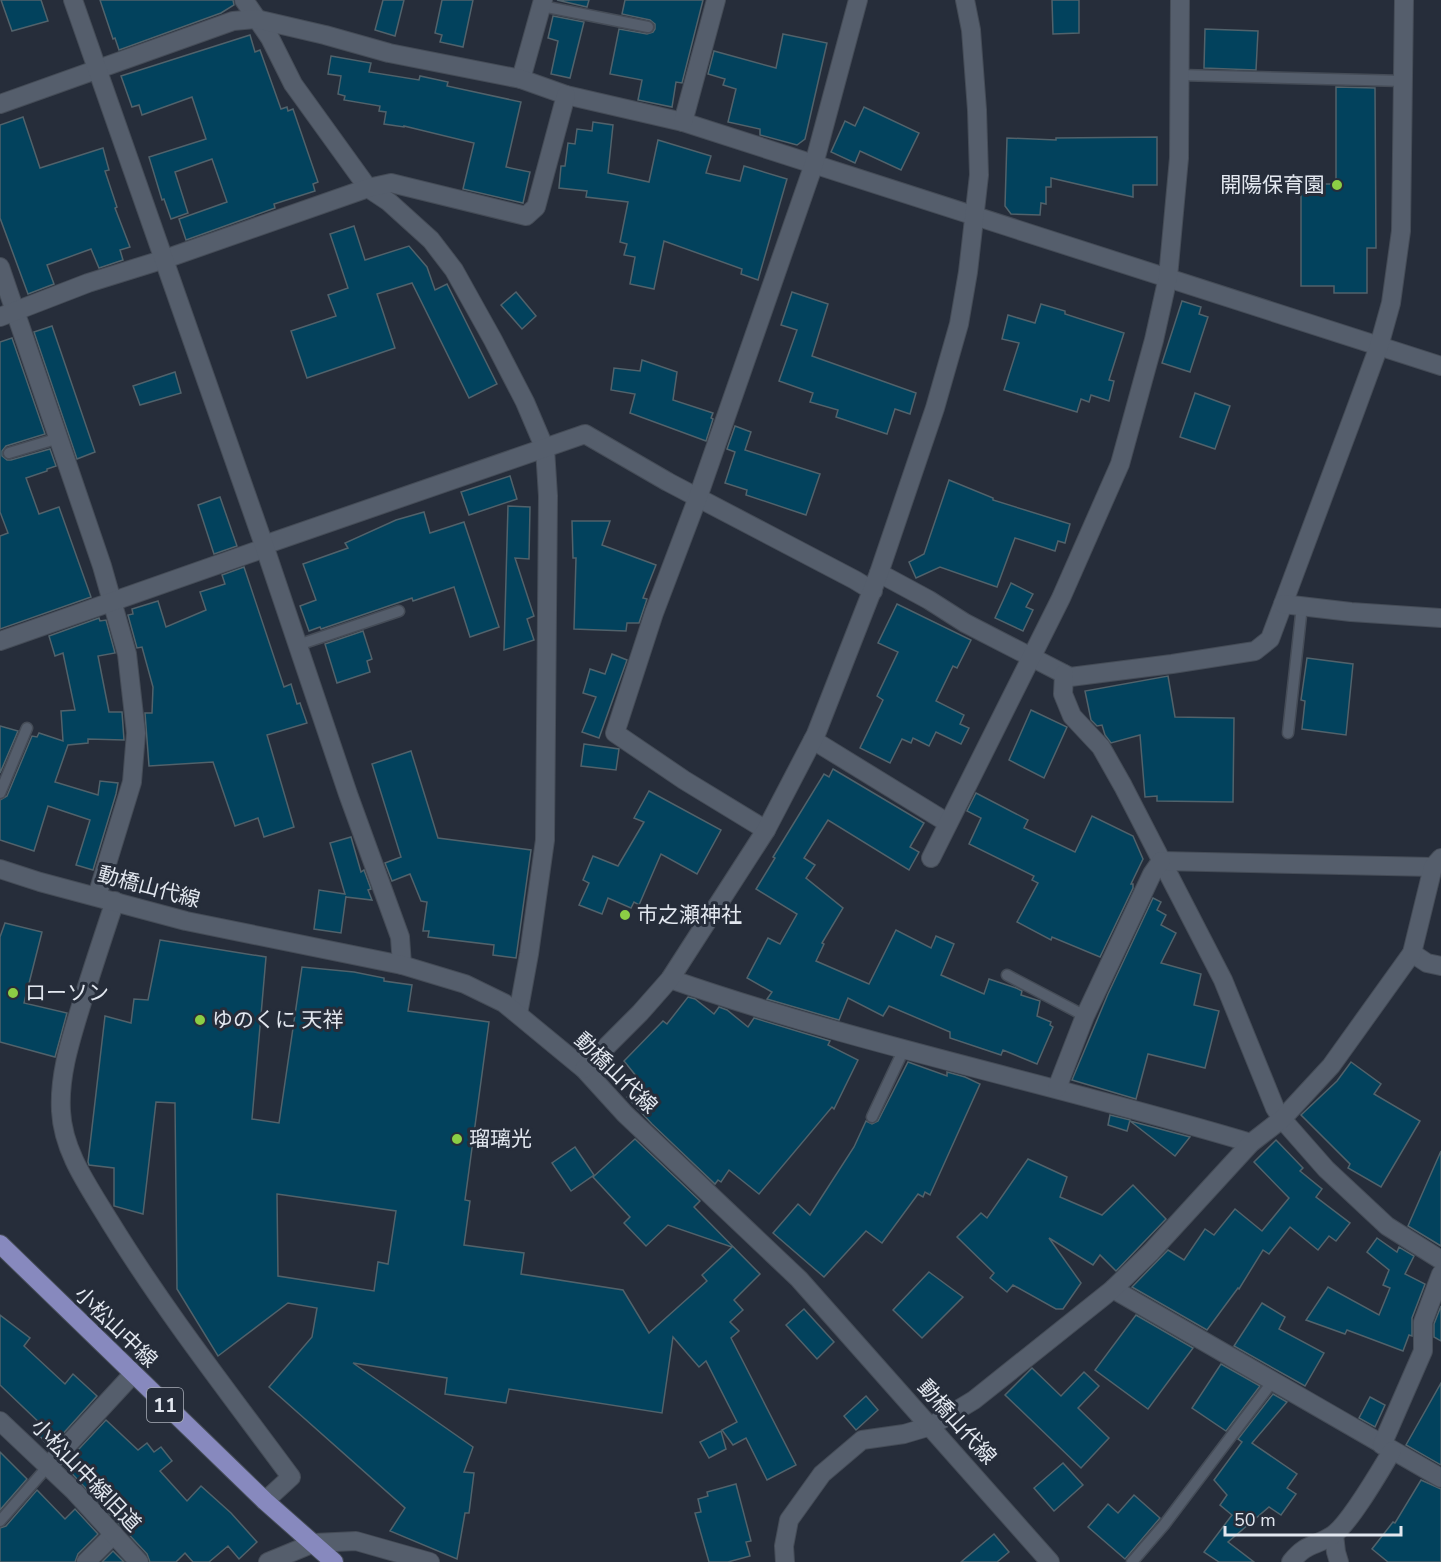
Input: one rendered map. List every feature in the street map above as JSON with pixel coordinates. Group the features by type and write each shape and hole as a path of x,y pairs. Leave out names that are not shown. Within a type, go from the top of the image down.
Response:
{"main road":[{"name":"小松山中線","path":"0,1244 265,1501 334,1562"}],"street":[{"path":"73,0 265,547 348,794 400,937 402,965"},
{"path":"244,0 270,39 293,84 368,188 389,202 431,240 454,270 525,402 545,449 548,496 545,840 518,1014"},
{"path":"683,123 716,0"},
{"path":"766,830 684,780 615,732 654,613 698,498 813,164 858,0"},
{"path":"584,1069 670,979 766,830 813,740 873,591 935,408 959,324 976,215 979,175 977,110 971,30 965,0"},
{"path":"931,858 1061,598 1120,464 1154,340 1168,277 1179,158 1180,0"},
{"path":"879,573 965,623 1070,677 1255,651 1270,639 1379,346 1391,303 1401,231 1404,0"},
{"path":"520,79 542,3"},
{"path":"0,104 233,21 256,19 389,53 520,79 566,95 683,123 976,215 1061,245 1168,277 1441,366"},
{"path":"8,314 88,283 165,259 368,188 391,183 526,216 536,207 566,95"},
{"path":"0,267 8,314 59,438 113,602 127,654 136,733 132,782 61,1083 64,1138 79,1171 137,1266 291,1477 265,1501"},
{"path":"0,641 585,434 668,482 873,591"},
{"path":"1283,604 1351,612 1441,618"},
{"path":"1064,674 1063,694 1072,716 1101,747 1124,786 1223,980 1275,1108 1282,1119 1326,1169 1387,1226 1441,1260"},
{"path":"813,740 948,824"},
{"path":"1161,861 1419,868 1437,862"},
{"path":"1057,1088 1085,1016 1152,874 1161,861"},
{"path":"785,1562 784,1546 789,1520 822,1474 862,1440 904,1434 931,1426 974,1400 1113,1289 1151,1252 1251,1143 1282,1119 1331,1066 1412,954 1437,862"},
{"name":"動橋山代線","path":"0,869 186,921 402,965 465,984 504,1003 584,1069 625,1113 799,1279 1050,1562"},
{"path":"1412,954 1427,963 1441,966"},
{"path":"670,979 816,1026 1057,1088 1251,1143"},
{"path":"1291,1562 1305,1547 1334,1534 1350,1516 1387,1448 1423,1351 1423,1322 1441,1274"},
{"path":"1113,1289 1441,1478"},
{"path":"48,1465 133,1374"},
{"name":"小松山中線旧道","path":"0,1421 48,1465 139,1562"},
{"path":"86,1562 114,1534"},
{"path":"1334,1534 1335,1552 1339,1562"},
{"path":"268,1562 314,1543 356,1541 430,1562"}],"lane":[{"path":"542,3 648,27"},
{"path":"1180,75 1403,81"},
{"path":"9,453 59,438"},
{"path":"1288,732 1302,606"},
{"path":"298,645 399,611"},
{"path":"0,793 27,728"},
{"path":"1007,975 1085,1016"},
{"path":"872,1117 904,1049"},
{"path":"1132,1562 1164,1525 1273,1381"},
{"path":"0,1521 48,1465"}],"building":[{"path":"1,0 41,0 48,21 12,31"},
{"path":"100,0 233,0 234,5 221,13 119,50"},
{"path":"383,0 404,0 395,36 375,30"},
{"path":"442,0 473,0 463,47 440,42 442,35 435,33"},
{"path":"557,0 589,0 587,7"},
{"path":"625,0 703,0 682,83 676,82 672,107 638,100 642,80 610,74 619,29 647,34 655,29 655,24 650,20 622,14"},
{"path":"1052,0 1079,0 1079,33 1053,34"},
{"path":"553,16 584,22 570,78 551,74 558,41 548,38"},
{"path":"1205,29 1258,31 1256,70 1204,68"},
{"path":"783,34 827,43 805,139 797,145 760,135 760,129 728,122 736,89 723,85 725,79 708,74 714,51 776,68"},
{"path":"250,35 255,52 260,50 281,109 287,107 288,111 293,109 318,182 313,184 315,191 274,204 275,208 186,240 179,219 227,202 212,159 175,172 188,213 171,219 164,199 162,200 149,157 206,139 192,97 142,115 139,105 132,107 121,76"},
{"path":"331,56 371,63 369,72 419,80 420,76 448,82 447,86 521,102 506,167 530,172 523,203 463,189 474,143 404,126 384,124 386,112 379,111 380,106 344,100 345,96 338,94 341,76 328,74"},
{"path":"1336,87 1375,88 1376,248 1367,248 1367,293 1334,293 1334,286 1301,286 1301,184 1336,184"},
{"path":"864,107 919,133 901,170 860,151 855,163 831,152 845,121 855,126"},
{"path":"23,117 40,168 103,148 109,170 105,171 117,207 115,208 130,247 120,250 123,260 99,268 91,249 47,265 54,284 28,294 0,218 0,125"},
{"path":"593,122 613,125 608,173 649,182 658,140 711,156 706,173 740,181 744,166 787,179 758,280 741,274 742,269 664,241 654,289 630,284 635,257 624,255 627,244 620,242 628,202 586,197 587,191 559,188 561,166 565,166 568,143 575,144 577,129 592,131"},
{"path":"1157,137 1157,185 1133,185 1133,197 1051,178 1051,187 1046,187 1046,204 1041,203 1040,215 1011,214 1005,206 1007,138 1056,140 1056,138"},
{"path":"354,226 365,260 409,246 427,267 435,290 447,284 497,384 469,398 412,283 377,294 395,348 307,378 291,331 336,316 328,295 348,288 330,234"},
{"path":"516,292 536,316 522,329 501,305"},
{"path":"792,292 828,304 812,356 916,393 910,414 895,409 887,434 836,417 838,410 810,402 813,393 779,381 797,330 781,325"},
{"path":"1182,301 1201,307 1199,314 1208,317 1190,372 1162,363"},
{"path":"1041,304 1124,333 1109,380 1114,381 1109,401 1091,395 1089,402 1081,399 1077,412 1004,390 1019,343 1002,339 1008,315 1035,323"},
{"path":"52,326 95,452 77,459 34,332"},
{"path":"12,338 45,434 6,446 2,451 2,456 11,460 50,449 56,466 26,478 39,514 59,507 91,597 0,629 0,536 8,533 0,512 0,342"},
{"path":"642,360 677,372 673,400 713,413 706,441 630,413 635,394 611,390 614,368 640,371"},
{"path":"175,372 181,393 140,405 133,386"},
{"path":"1195,393 1230,406 1215,449 1180,437"},
{"path":"735,426 751,432 745,450 820,474 806,515 746,495 747,490 725,483 735,452 727,449"},
{"path":"510,476 517,499 469,515 461,492"},
{"path":"949,480 993,498 993,500 1070,524 1065,543 1058,541 1055,551 1015,538 997,587 940,567 916,578 909,562 924,554"},
{"path":"220,497 237,546 214,554 198,505"},
{"path":"508,506 530,507 529,559 515,558 534,616 527,619 534,640 504,650"},
{"path":"424,512 430,533 464,522 499,627 470,637 454,587 309,631 300,606 316,600 303,564 348,548 345,543 396,520"},
{"path":"572,521 610,521 602,545 656,565 643,598 647,599 639,623 627,623 626,631 574,629 576,558 573,558"},
{"path":"244,567 284,687 291,684 297,704 300,703 307,723 267,735 294,827 264,837 258,818 235,826 213,762 149,766 145,713 152,713 153,687 142,647 137,648 128,615 133,614 132,609 158,601 166,627 206,610 200,592 225,584 222,575"},
{"path":"1011,583 1033,594 1026,607 1033,610 1023,631 995,618"},
{"path":"897,604 971,640 957,668 953,666 936,701 964,715 960,724 969,728 961,744 936,732 929,746 913,738 911,743 902,739 890,763 860,748 883,700 877,696 898,652 878,643"},
{"path":"99,618 100,621 106,620 115,653 98,656 109,712 122,712 124,740 88,739 88,743 68,745 55,782 98,795 100,781 118,783 93,870 76,865 90,820 48,806 34,851 0,840 0,800 7,796 32,736 37,737 39,733 63,741 61,711 75,710 63,653 55,656 49,636"},
{"path":"363,631 372,659 367,661 370,672 337,683 325,644"},
{"path":"612,654 627,660 599,738 582,732 596,697 583,693 590,669 605,674"},
{"path":"1307,658 1353,664 1346,735 1302,729 1305,701 1301,700"},
{"path":"1168,676 1175,717 1234,718 1233,802 1157,801 1157,796 1145,797 1140,735 1111,743 1102,725 1097,726 1091,720 1085,691"},
{"path":"1031,710 1067,727 1044,778 1009,760"},
{"path":"0,726 18,731 0,773"},
{"path":"584,744 619,749 616,770 581,766"},
{"path":"411,751 438,838 531,850 516,958 493,955 494,945 428,937 429,931 423,931 427,902 421,901 410,874 392,881 385,863 401,857 372,764"},
{"path":"833,769 924,823 910,847 919,852 909,870 828,820 804,858 815,865 806,878 843,908 822,943 824,944 816,961 869,984 896,930 931,948 936,936 954,944 941,975 984,994 989,979 1016,988 1022,991 1021,995 1040,1001 1037,1016 1051,1022 1050,1025 1053,1027 1037,1064 1003,1050 1001,1055 950,1038 950,1032 889,1006 883,1016 848,998 839,1020 767,999 772,992 747,978 768,938 780,944 797,914 756,889 824,774 829,777"},
{"path":"649,791 721,830 697,874 661,854 639,905 634,902 631,908 608,898 602,914 579,905 589,883 583,880 593,856 618,866 644,822 634,818"},
{"path":"976,793 1028,820 1024,828 1075,852 1092,816 1133,836 1143,859 1131,884 1133,888 1100,957 1052,937 1051,940 1017,922 1038,883 1032,880 1034,876 969,844 981,818 967,811"},
{"path":"351,837 361,872 364,870 371,889 368,890 372,900 346,896 341,933 314,929 319,890 345,894 330,843"},
{"path":"1153,898 1161,902 1157,910 1166,915 1161,925 1176,933 1161,963 1201,974 1194,1005 1219,1011 1205,1068 1148,1054 1136,1099 1072,1080 1108,994"},
{"name":"ローソン","path":"5,923 42,932 24,1003 67,1013 55,1057 0,1042 0,937"},
{"path":"160,940 266,957 252,1119 279,1123 302,967 354,972 384,978 384,981 412,985 408,1011 489,1022 465,1200 470,1201 464,1245 524,1253 521,1274 623,1290 649,1333 707,1281 702,1275 732,1247 668,1225 646,1246 624,1223 630,1217 593,1177 635,1139 700,1201 694,1207 760,1274 734,1300 743,1310 730,1322 739,1331 731,1338 796,1465 767,1480 746,1438 733,1445 722,1430 737,1422 706,1361 699,1367 673,1337 662,1413 509,1389 506,1403 445,1394 447,1378 353,1363 473,1447 464,1472 474,1473 469,1513 465,1513 457,1559 390,1531 405,1508 269,1387 312,1337 317,1308 288,1303 218,1356 177,1289 175,1103 156,1102 143,1214 114,1206 114,1168 89,1165 105,1016 131,1023 134,999 148,1000","holes":["277,1194 396,1211 388,1264 378,1262 374,1291 278,1276"]},
{"path":"688,997 695,999 714,1014 719,1007 727,1010 748,1027 754,1018 830,1041 828,1045 858,1060 834,1109 832,1107 759,1194 729,1170 721,1182 718,1180 715,1184 627,1097 641,1082 624,1061 663,1021 667,1024"},
{"path":"908,1062 947,1076 947,1072 965,1077 980,1084 930,1195 925,1192 923,1197 918,1194 882,1243 866,1231 824,1277 773,1233 798,1204 810,1215 854,1147 866,1121 872,1124 878,1121"},
{"path":"1351,1062 1381,1084 1374,1094 1420,1121 1381,1187 1348,1168 1350,1164 1301,1115 1337,1081"},
{"path":"1110,1115 1130,1120 1127,1131 1108,1125"},
{"path":"1130,1121 1190,1137 1175,1156"},
{"path":"1276,1140 1303,1168 1300,1171 1322,1189 1316,1197 1350,1223 1336,1241 1329,1236 1318,1250 1290,1227 1269,1254 1263,1250 1239,1289 1207,1330 1132,1287 1168,1250 1184,1260 1205,1229 1214,1235 1235,1209 1262,1231 1289,1198 1254,1162"},
{"path":"575,1147 594,1175 571,1191 552,1163"},
{"path":"1441,1151 1441,1246 1408,1226"},
{"path":"1028,1159 1067,1177 1060,1197 1102,1215 1133,1185 1166,1219 1116,1271 1100,1255 1093,1265 1049,1238 1081,1283 1063,1309 1056,1309 1013,1285 1007,1292 990,1278 994,1273 957,1237 981,1213 987,1218"},
{"path":"1377,1238 1397,1252 1399,1247 1414,1256 1405,1274 1425,1284 1412,1318 1412,1336 1409,1335 1403,1351 1347,1330 1345,1334 1306,1320 1328,1287 1379,1315 1390,1288 1383,1285 1389,1270 1367,1252"},
{"path":"929,1272 963,1297 922,1338 893,1310"},
{"path":"1262,1303 1285,1317 1279,1329 1324,1353 1305,1386 1234,1346"},
{"path":"1441,1306 1441,1341 1434,1337 1434,1324"},
{"path":"804,1309 834,1342 817,1359 786,1325"},
{"path":"0,1315 30,1338 24,1346 65,1384 73,1374 97,1396 50,1448 39,1435 46,1429 0,1385"},
{"path":"1136,1315 1193,1348 1148,1409 1095,1370"},
{"path":"1221,1364 1260,1386 1226,1431 1192,1408"},
{"path":"1032,1368 1061,1396 1084,1372 1099,1386 1078,1408 1109,1438 1081,1468 1005,1395"},
{"path":"1441,1383 1441,1465 1406,1445"},
{"path":"1273,1394 1287,1402 1252,1443 1297,1474 1287,1488 1296,1494 1281,1515 1269,1507 1228,1542 1254,1562 1219,1562 1204,1552 1232,1515 1220,1505 1227,1495 1214,1480 1242,1442 1238,1439"},
{"path":"866,1396 878,1410 856,1430 844,1416"},
{"path":"1370,1397 1385,1405 1375,1427 1359,1418"},
{"path":"106,1420 138,1450 147,1443 154,1452 161,1447 172,1461 160,1471 187,1501 201,1486 231,1513 257,1542 239,1559 228,1546 209,1562 193,1562 185,1553 176,1562 150,1562 147,1554 64,1465"},
{"path":"721,1431 726,1449 709,1458 700,1442"},
{"path":"0,1452 27,1479 0,1510"},
{"path":"1063,1463 1083,1485 1054,1511 1034,1488"},
{"path":"1421,1480 1441,1489 1441,1562 1388,1562 1372,1549 1393,1522 1395,1523"},
{"path":"736,1484 751,1541 746,1542 750,1556 728,1562 709,1562 695,1513 701,1512 698,1499 708,1496 707,1492"},
{"path":"37,1490 65,1519 75,1509 98,1534 78,1554 75,1562 0,1562 0,1528 6,1526"},
{"path":"1134,1495 1160,1518 1125,1559 1088,1527 1108,1504 1118,1513"},
{"path":"994,1534 1009,1552 997,1562 961,1562"},
{"path":"113,1551 124,1562 102,1562"}],"place":[{"name":"開陽保育園","path":"1337,185"},
{"name":"市之瀬神社","path":"625,915"},
{"name":"ローソン","path":"13,993"},
{"name":"ゆのくに 天祥","path":"200,1020"},
{"name":"瑠璃光","path":"457,1139"}]}
